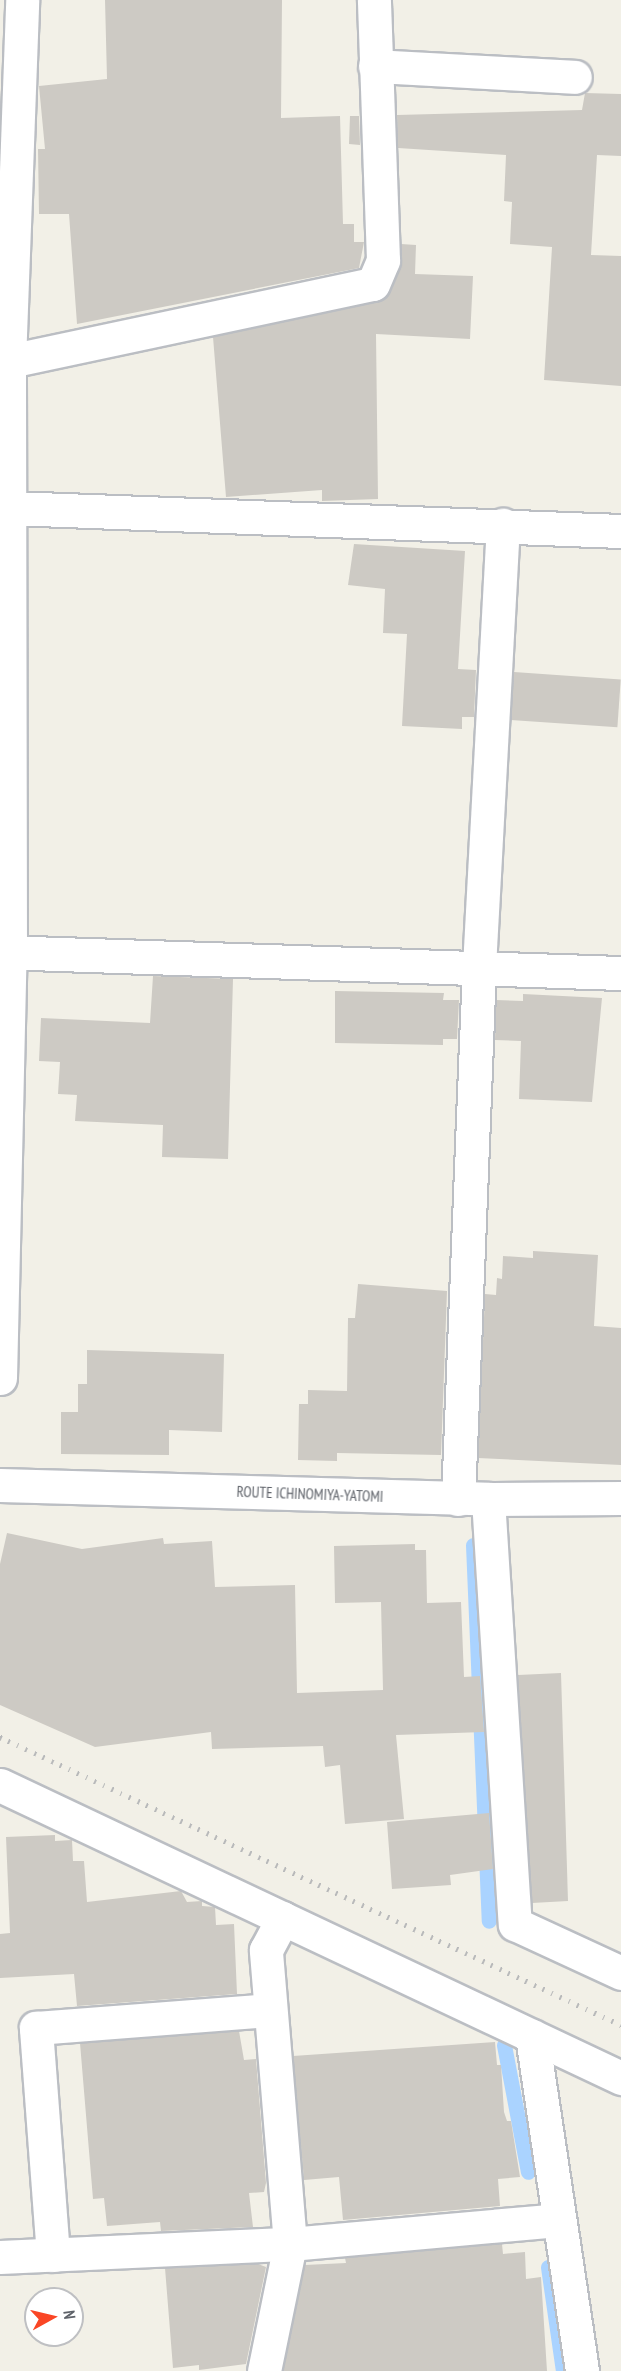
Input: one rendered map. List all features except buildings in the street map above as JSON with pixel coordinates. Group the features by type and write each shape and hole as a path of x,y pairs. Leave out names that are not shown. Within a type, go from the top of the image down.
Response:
{"street":[{"path":"0,1378 11,508 5,362 22,0"},
{"path":"5,362 373,284 383,260 374,0"},
{"path":"375,66 575,77"},
{"path":"11,508 621,531"},
{"path":"503,525 479,967 473,1499 515,1924 621,1973"},
{"path":"5,952 621,973"},
{"name":"ROUTE ICHINOMIYA-YATOMI","path":"0,1485 473,1499 621,1498"},
{"path":"0,1785 621,2078"},
{"path":"264,2371 290,2244 268,2010 266,1950 283,1918"},
{"path":"53,2255 36,2028 268,2010"},
{"path":"532,2036 582,2371"},
{"path":"0,2257 290,2244 558,2220"}],"waterway":[{"path":"473,1545 489,1921"},
{"path":"504,2045 528,2172"},
{"path":"548,2267 563,2371"}],"railway":[{"path":"0,1737 621,2025"}]}
